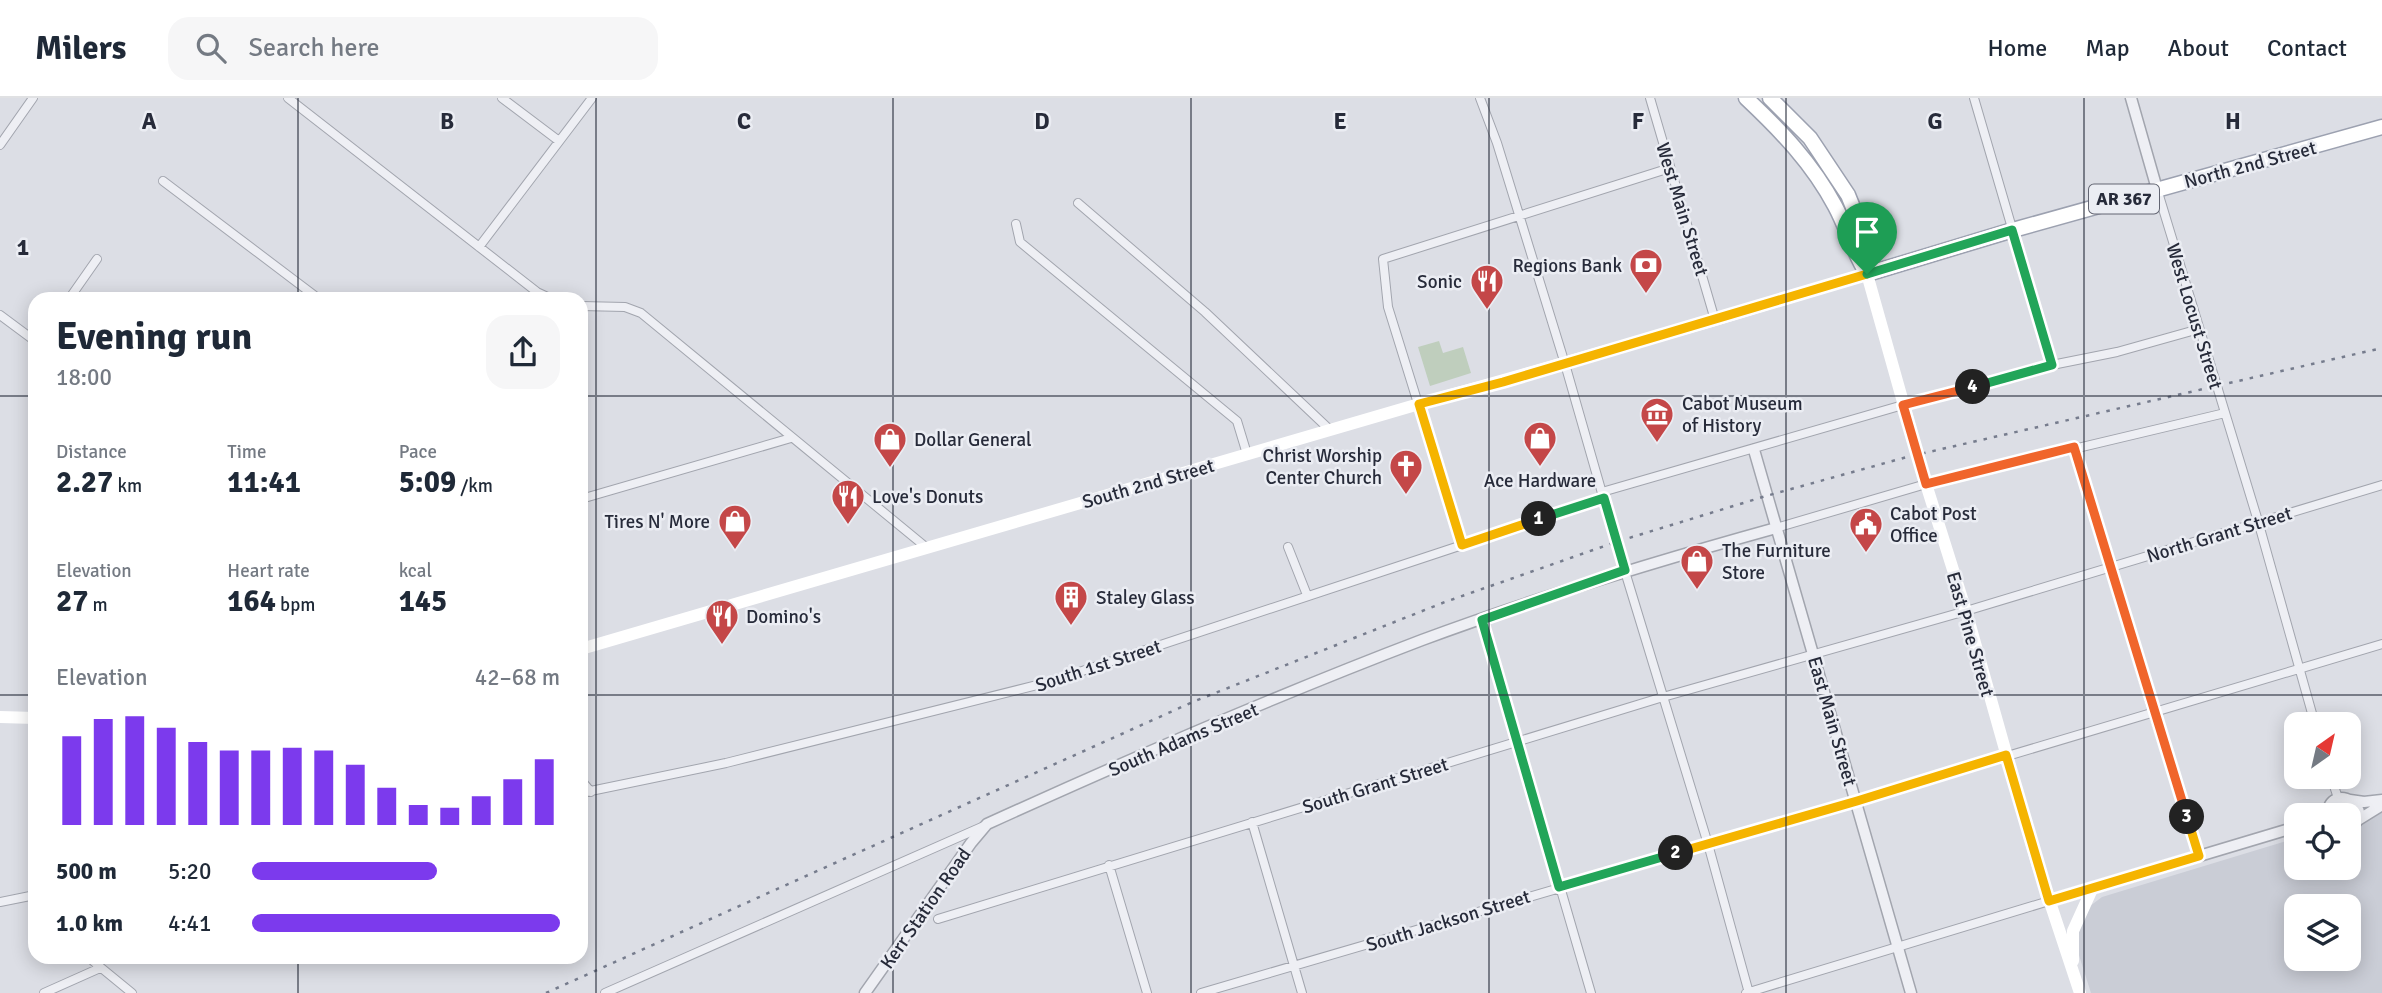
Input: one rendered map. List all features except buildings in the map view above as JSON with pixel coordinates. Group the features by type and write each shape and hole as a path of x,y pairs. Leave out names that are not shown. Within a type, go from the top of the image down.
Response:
{"main road":[{"path":"1746,98 1781,130 1810,166 1836,208 1855,254 1867,274"},
{"path":"1770,98 1810,138 1848,195 1869,247 1867,274"},
{"name":"North 2nd Street","path":"1715,320 2012,230 2382,127"},
{"name":"East Pine Street","path":"1867,274 2049,901 2080,993"},
{"name":"South 2nd Street","path":"588,647 1715,320"},
{"path":"0,718 28,718"},
{"path":"2073,972 2073,931 2093,887"}],"street":[{"path":"0,145 33,98"},
{"path":"288,98 537,292"},
{"path":"502,98 559,142"},
{"path":"479,247 592,98"},
{"path":"1480,98 1497,143 1565,364 1708,844 1748,993 2284,831"},
{"name":"West Main Street","path":"1650,98 1715,320"},
{"path":"1974,98 2052,365"},
{"name":"West Locust Street","path":"2131,98 2258,521 2311,712"},
{"path":"1462,545 1388,307 1383,259 1670,168"},
{"path":"163,181 310,292"},
{"path":"1078,203 1205,312 1330,430"},
{"path":"1016,223 1020,242 1237,421 1247,454"},
{"path":"74,292 97,259"},
{"path":"588,306 625,307 641,313 927,548"},
{"path":"0,316 28,336"},
{"name":"South 1st Street","path":"588,792 739,760 1049,681 1383,572 1603,495 1903,405 2199,329"},
{"path":"1776,527 1926,484 2225,413"},
{"path":"588,497 791,438"},
{"path":"2074,447 2199,856"},
{"name":"East Main Street","path":"1754,450 1911,993"},
{"name":"North Grant Street","path":"1813,653 2111,568 2382,485"},
{"name":"South Adams Street","path":"606,993 1280,697 1421,641 1625,570 1776,527"},
{"path":"1288,547 1307,595"},
{"path":"1482,620 1591,993"},
{"name":"South Jackson Street","path":"1201,993 2382,644"},
{"name":"South Grant Street","path":"938,919 1813,653"},
{"path":"588,788 591,792"},
{"path":"2335,789 2338,799"},
{"path":"2338,799 2382,803"},
{"path":"2335,803 2338,799"},
{"path":"2350,800 2353,803"},
{"path":"2361,818 2382,803"},
{"path":"1252,822 1302,993"},
{"name":"Kerr Station Road","path":"865,993 987,824"},
{"path":"1109,865 1147,993"},
{"path":"0,902 28,896"},
{"path":"96,964 132,993"},
{"path":"44,993 100,968"}],"shaded area":[{"path":"2382,812 2382,993 2091,993 2077,949 2077,933 2090,906 2102,897 2284,842 2284,880 2361,880 2361,818"}],"green space":[{"path":"1439,341 1443,353 1463,347 1471,373 1430,386 1418,347"}],"railway":[{"path":"546,993 1195,701 1445,602 1616,542 1907,457 2382,348"}],"place":[{"name":"Regions Bank","path":"1646,295"},
{"name":"Sonic","path":"1487,311"},
{"name":"Cabot Museum of History","path":"1657,444"},
{"name":"Ace Hardware","path":"1540,468"},
{"name":"Dollar General","path":"890,469"},
{"name":"Christ Worship Center Church","path":"1406,496"},
{"name":"Love's Donuts","path":"848,526"},
{"name":"Tires N' More","path":"735,551"},
{"name":"Cabot Post Office","path":"1866,554"},
{"name":"The Furniture Store","path":"1697,591"},
{"name":"Staley Glass","path":"1071,627"},
{"name":"Domino's","path":"722,646"}],"route":[{"path":"2012,230 2052,365 1903,405 1910,431 1926,484 2074,447 2199,856 2049,901 2006,755 1559,887 1482,620 1625,570 1604,498 1462,545 1419,404 1503,382 1867,274 2012,230"}]}
